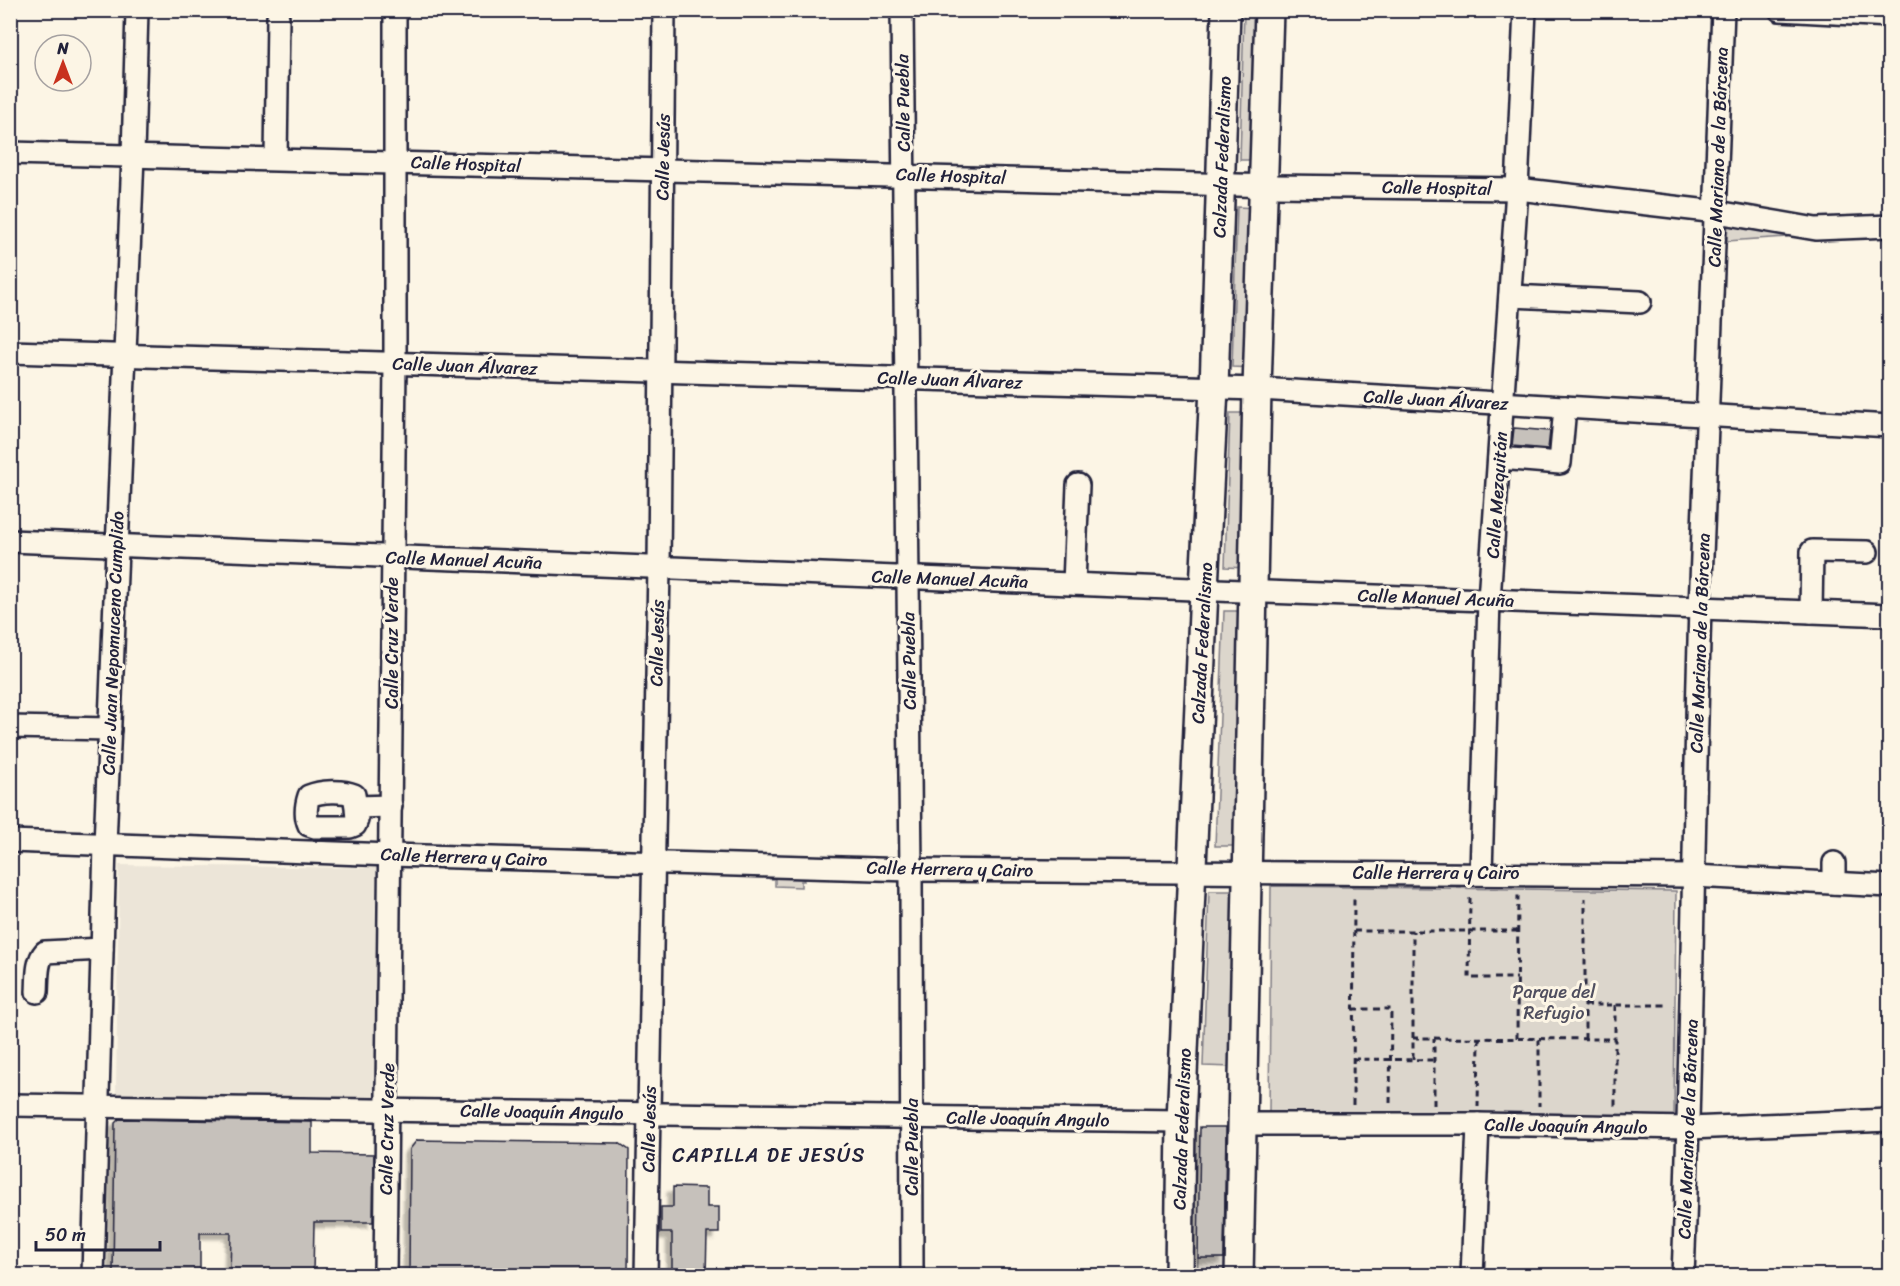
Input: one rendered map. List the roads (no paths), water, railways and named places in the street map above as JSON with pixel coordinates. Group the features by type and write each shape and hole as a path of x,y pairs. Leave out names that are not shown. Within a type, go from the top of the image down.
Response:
{"main road":[{"name":"Calzada Federalismo","path":"1179,1275 1181,1122 1214,388 1226,10"},
{"path":"1239,1275 1257,389 1269,10"}],"street":[{"name":"Calle Juan Nepomuceno Cumplido","path":"93,1275 105,845 137,10"},
{"name":"Calle Cruz Verde","path":"385,1275 395,364 395,10"},
{"name":"Calle Jesús","path":"646,1275 659,567 664,10"},
{"name":"Calle Puebla","path":"902,10 911,870 912,1275"},
{"name":"Calle Mezquitán","path":"1481,873 1490,600 1517,189 1525,10"},
{"name":"Calle Mariano de la Bárcena","path":"1683,1275 1689,1128 1700,608 1723,10"},
{"path":"1780,10 1890,16"},
{"path":"276,159 278,17"},
{"name":"Calle Hospital","path":"10,153 1263,185 1517,189 1717,212 1816,229 1890,226"},
{"path":"1510,296 1640,302"},
{"name":"Calle Juan Álvarez","path":"10,352 1257,389 1890,426"},
{"path":"1499,458 1560,464 1565,407"},
{"path":"1074,584 1078,484"},
{"name":"Calle Manuel Acuña","path":"10,541 1890,615"},
{"path":"1811,612 1812,551 1867,552"},
{"path":"10,727 110,729"},
{"path":"356,807 391,806"},
{"name":"Calle Herrera y Cairo","path":"10,842 911,870 1693,876 1834,873 1890,886"},
{"path":"37,992 39,962 45,952 102,949"},
{"name":"Calle Joaquín Angulo","path":"10,1105 1181,1122"},
{"name":"Calle Joaquín Angulo","path":"1242,1124 1478,1124 1689,1128 1890,1120"},
{"path":"1472,1275 1478,1124"}],"district":[{"name":"CAPILLA DE JESÚS","path":"769,1155"}],"park label":[{"name":"Parque del Refugio","path":"1554,1002"}]}
